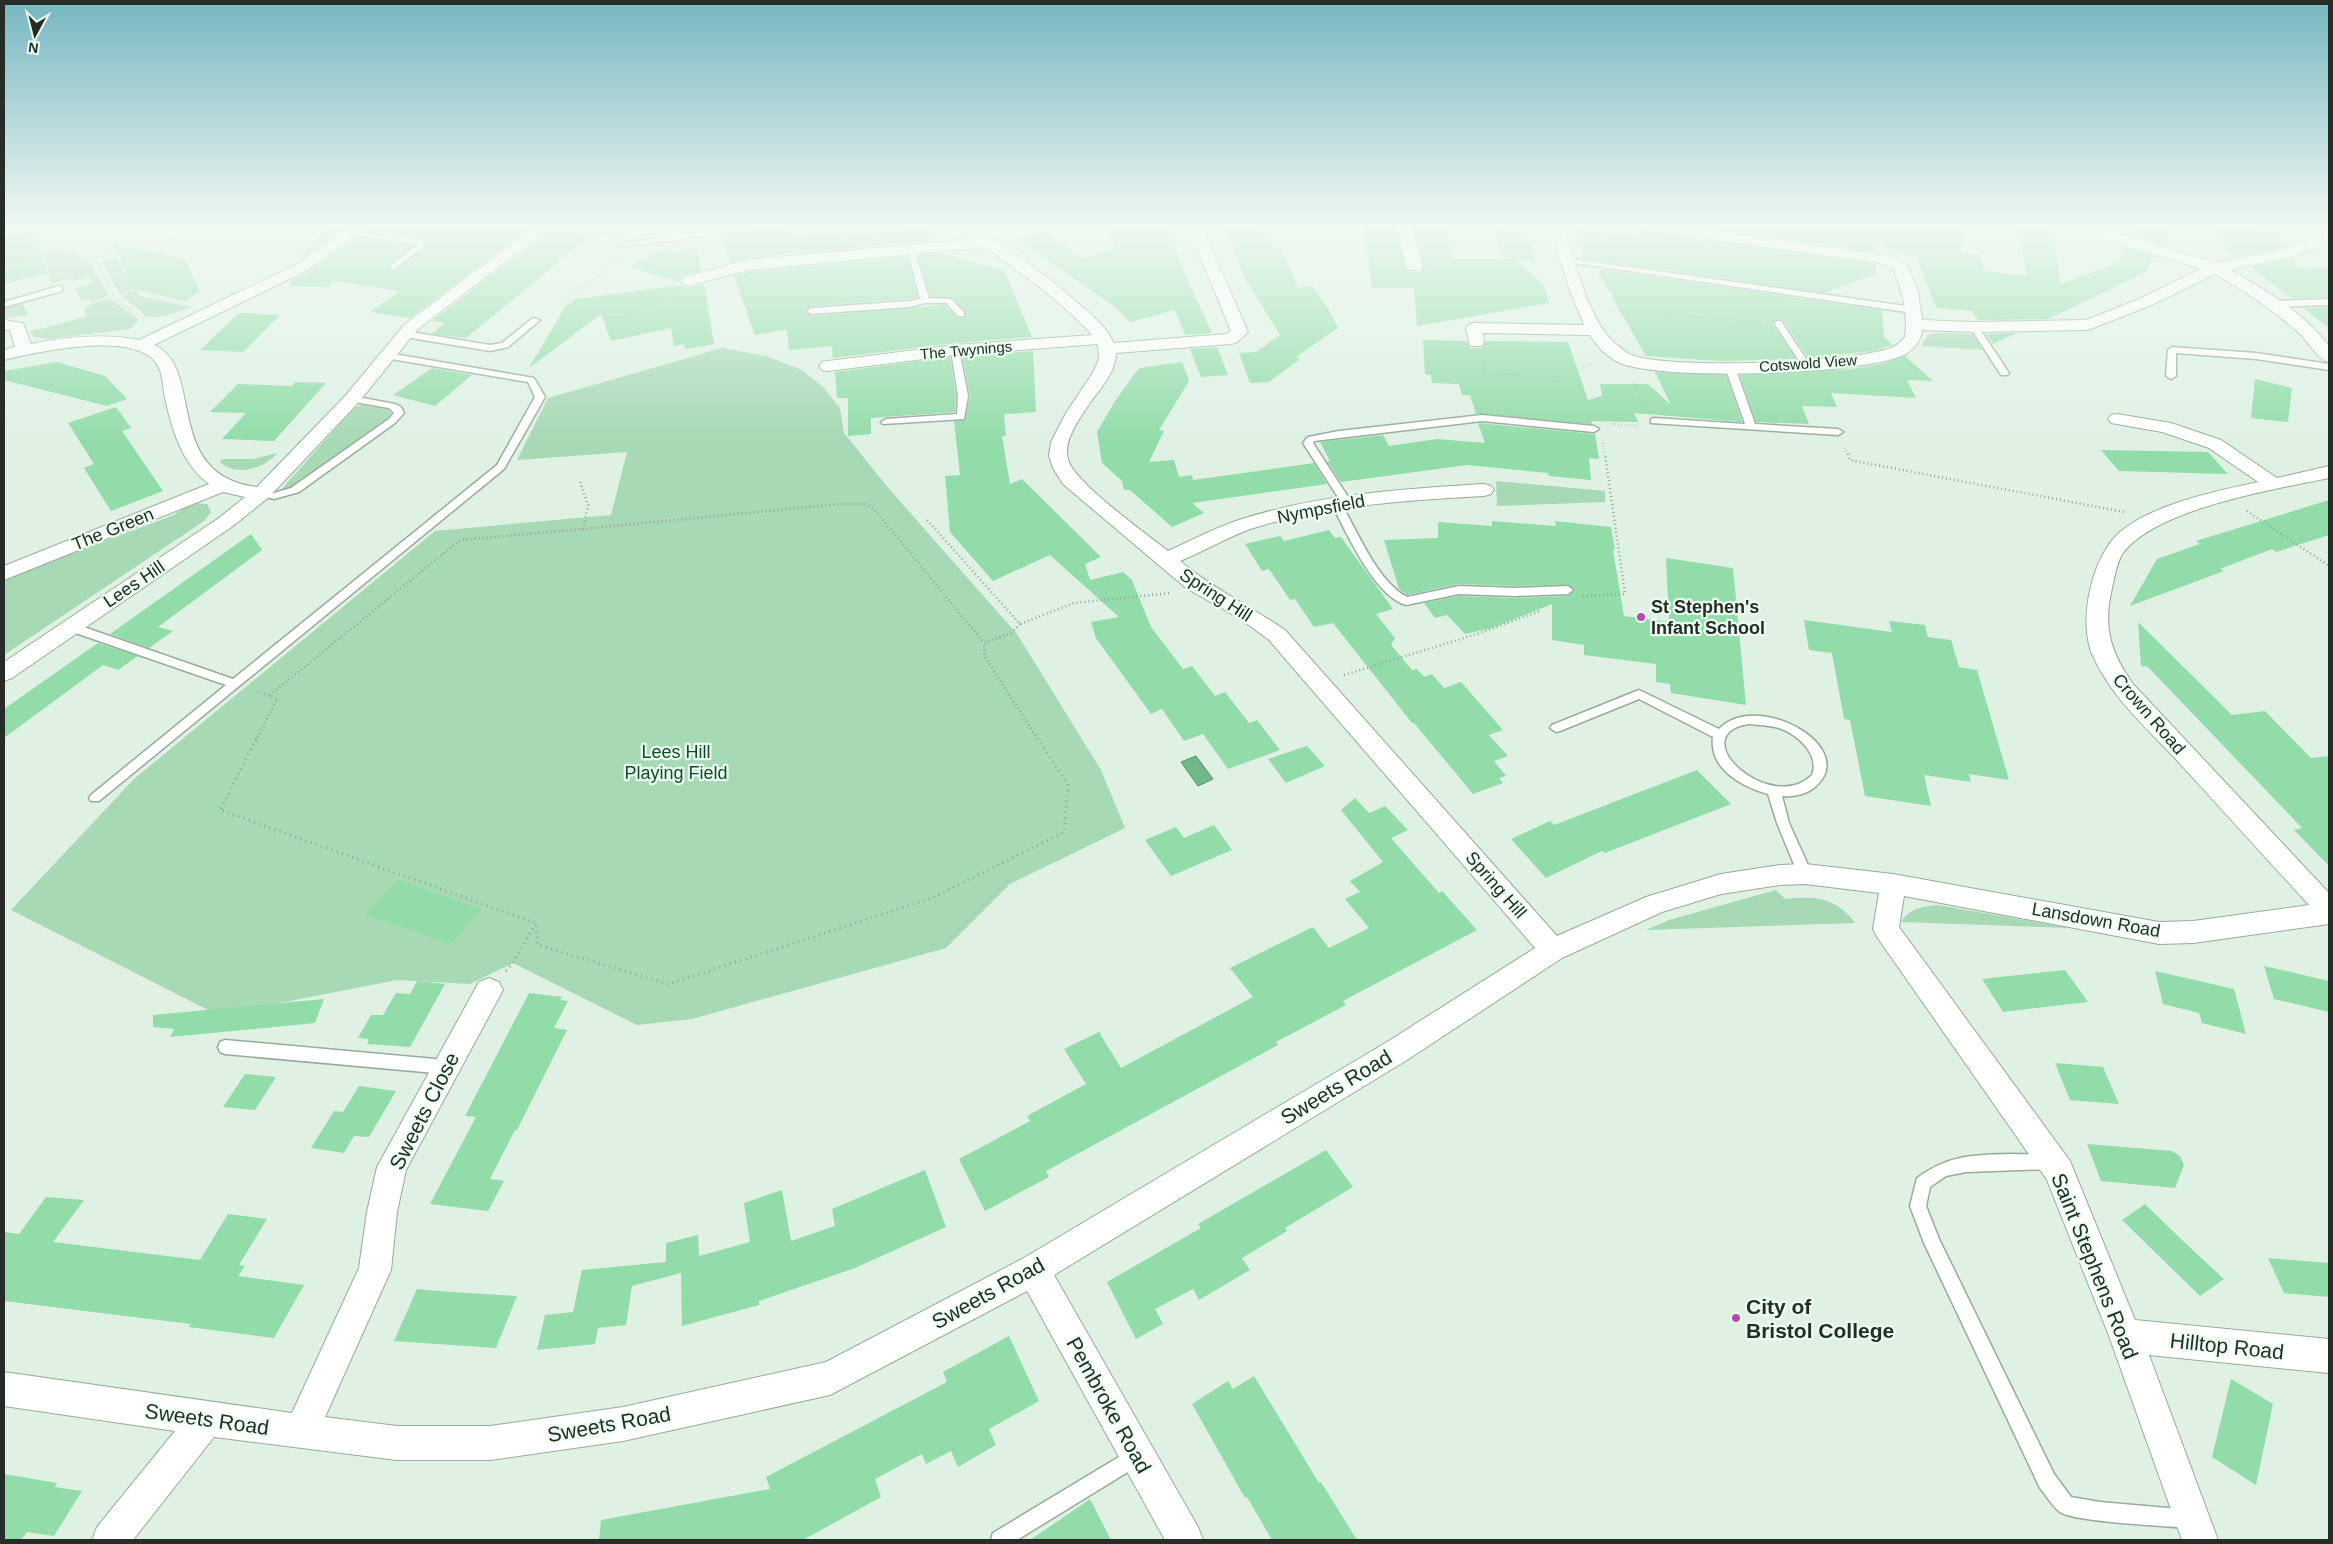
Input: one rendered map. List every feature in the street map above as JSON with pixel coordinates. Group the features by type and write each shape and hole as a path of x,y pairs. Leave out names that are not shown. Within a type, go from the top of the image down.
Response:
{"street":[{"path":"133,344 236,299"},
{"name":"Lees Hill","path":"4,673 226,522 262,493 352,399 405,334 428,312 446,299"},
{"path":"1063,299 1071,305 1106,344"},
{"name":"The Twynings","path":"828,366 955,350 1230,339 1240,332 1226,299"},
{"path":"1582,299 1594,330 1608,346 1622,357"},
{"path":"1910,299 1914,318 1974,327 2088,325 2151,299"},
{"path":"2263,299 2300,327 2329,358"},
{"name":"Cotswold View","path":"1622,357 1657,366 1730,367 1806,365 1867,359 1899,351 1913,339 1914,318"},
{"path":"4,325 17,326 24,350"},
{"path":"1473,329 1594,330"},
{"path":"4,355 83,341 133,344 155,352 166,363 183,435 194,461 223,485 262,493"},
{"name":"Spring Hill","path":"1106,344 1109,359 1104,370 1072,415 1060,439 1058,458 1070,480 1193,583 1249,615 1276,635 1553,950"},
{"path":"2117,419 2165,427 2215,444 2275,485"},
{"name":"Crown Road","path":"2329,472 2184,507 2156,518 2131,533 2113,552 2096,612 2099,644 2107,666 2125,690 2329,911"},
{"name":"The Green","path":"4,573 223,485"},
{"name":"Nympsfield","path":"1166,560 1252,523 1342,504 1405,494 1484,490"},
{"name":"Sweets Road","path":"4,1389 206,1419 396,1443 490,1443 623,1424 830,1378 1033,1270 1397,1051 1553,950 1655,904 1711,887 1780,874 1804,874 1893,884"},
{"name":"Lansdown Road","path":"1893,884 2159,933 2193,932 2329,911"},
{"name":"Saint Stephens Road","path":"1893,884 1886,929 2059,1171 2125,1336 2196,1530"},
{"name":"Sweets Close","path":"301,1432 376,1270 382,1212 392,1167 489,990"},
{"name":"Pembroke Road","path":"1033,1270 1185,1540"},
{"name":"Hilltop Road","path":"2125,1336 2329,1356"},
{"path":"110,1540 206,1419"}],"lane":[{"path":"4,305 24,299"},
{"path":"1801,299 1914,318"},
{"path":"811,311 908,304 925,300 948,301 961,314"},
{"path":"2271,304 2329,302"},
{"path":"405,334 490,348 500,347 536,320"},
{"path":"1778,323 1806,365"},
{"path":"1974,327 2004,373"},
{"path":"886,422 961,416 963,396 955,350"},
{"path":"2171,376 2172,350 2256,356 2329,358"},
{"path":"94,798 501,467 540,397 531,380 388,356"},
{"path":"1730,367 1751,426"},
{"path":"262,493 274,496 295,490 392,421 399,413 398,409 392,406 352,399"},
{"path":"1568,590 1514,592 1459,590 1406,601 1399,600 1385,586 1372,566 1342,504 1308,443 1311,439 1348,432 1482,418 1594,429"},
{"path":"1654,421 1838,432"},
{"path":"71,627 235,684"},
{"path":"1556,728 1639,694 1720,736"},
{"path":"1748,720 1770,721 1791,728 1809,741 1820,756 1821,772 1813,784 1796,791 1774,791 1754,786 1736,775 1724,762 1718,748 1720,736 1730,725 1748,720"},
{"path":"1774,791 1783,823 1804,874"},
{"path":"225,1047 446,1067"},
{"path":"2053,1162 1995,1162 1942,1170 1923,1183 1918,1206 1932,1243 2047,1481 2066,1505 2196,1530"},
{"path":"1000,1540 1137,1454"}],"path":[{"path":"116,299 142,318 143,322 133,344"},
{"path":"567,299 565,302 568,307 603,318 631,316 664,299"},
{"path":"1585,308 1778,323"},
{"path":"1473,329 1480,344 1485,374 1563,376 1622,357 1644,410"},
{"path":"1610,424 1639,426"},
{"path":"1580,596 1625,594 1602,443"},
{"path":"1844,446 1850,460 2156,518"},
{"path":"580,482 588,506 583,529"},
{"path":"2226,497 2329,566"},
{"path":"270,696 460,540 838,504 865,504 874,509 984,643 985,657 1068,785 1064,832 930,899 668,984 538,945 536,923"},
{"path":"927,520 1020,624"},
{"path":"984,643 1011,634 1020,624 1048,611 1075,603 1153,597 1176,592 1193,583"},
{"path":"1319,684 1477,634 1543,610"},
{"path":"235,684 277,699 220,810 536,923"},
{"path":"489,990 513,963 536,923"}],"green space":[{"path":"110,299 139,320 130,329 48,339 34,337 30,332 35,329 87,316 84,307 91,305 91,303"},
{"path":"126,299 154,299 192,307 165,316 147,317"},
{"path":"22,302 28,315 4,318 4,308"},
{"path":"1937,333 1972,334 1983,350 1921,346 1928,335"},
{"name":"Lees Hill Playing Field","path":"722,348 766,356 802,370 823,387 840,408 844,433 890,490 1017,634 1101,770 1125,828 1010,884 946,948 692,1019 637,1025 513,963 470,984 397,980 218,1015 11,910 134,779 435,531 611,515 627,452 517,460 548,398"},
{"path":"362,405 387,409 391,413 386,422 290,488 279,492 354,408"},
{"path":"277,453 265,463 250,469 234,469 220,462 222,459 254,459"},
{"path":"1496,481 1605,491 1605,502 1497,506"},
{"path":"190,503 207,504 211,512 204,521 4,655 4,579 174,515"},
{"path":"1776,890 1785,899 1815,898 1832,903 1848,914 1855,923 1646,930 1669,920"},
{"path":"1938,905 2070,928 1901,922 1904,917 1916,909"}],"shaded area":[{"path":"1196,756 1213,779 1198,786 1181,762"}],"building":[{"path":"388,299 435,299 410,318 370,312"},
{"path":"460,299 514,299 466,338 432,334 444,323 432,321"},
{"path":"576,299 707,299 714,344 685,349 684,344 674,346 671,328 611,341 601,314 529,368 565,307"},
{"path":"742,299 904,299 811,306 806,312 811,316 945,305 957,317 964,318 965,311 953,299 1016,299 1032,337 955,343 833,358 832,346 789,350 787,329 755,335"},
{"path":"1104,299 1196,299 1212,333 1185,335 1175,310 1130,322"},
{"path":"1258,299 1321,299 1338,328 1296,357 1300,359 1269,382 1250,383 1239,353 1256,352 1280,335"},
{"path":"1415,299 1548,299 1549,303 1417,326"},
{"path":"1613,299 1807,299 1882,310 1884,337 1893,345 1873,351 1808,358 1783,320 1775,319 1772,324 1796,359 1721,361 1646,356"},
{"path":"1933,299 2090,299 2048,319 1978,320 1972,311 1936,308"},
{"path":"2329,307 2329,328 2303,308"},
{"path":"239,313 280,315 243,352 200,350"},
{"path":"2017,333 1993,344 1986,334"},
{"path":"1423,340 1467,341 1470,348 1482,348 1486,341 1568,342 1588,400 1602,396 1600,384 1648,384 1671,405 1655,372 1726,375 1742,422 1634,413 1638,422 1591,421 1592,424 1476,414 1470,395 1462,395 1459,384 1432,383 1431,375 1425,374"},
{"path":"1217,347 1228,375 1201,377 1190,349"},
{"path":"1033,351 1036,412 1004,414 1006,436 1002,436 1010,484 1022,479 1101,557 1085,564 1090,580 1123,572 1132,580 1151,627 1183,669 1192,666 1215,696 1225,692 1249,723 1257,720 1280,750 1228,769 1203,734 1184,741 1162,709 1151,714 1096,638 1091,622 1119,617 1050,555 993,581 950,532 945,476 960,475 954,421 965,420 970,396 962,356"},
{"path":"1905,356 1933,381 1907,380 1916,398 1831,393 1837,407 1802,406 1809,424 1756,422 1740,375 1851,369 1885,363"},
{"path":"950,357 956,396 955,412 871,418 871,434 848,436 848,398 837,398 835,372"},
{"path":"57,362 105,376 127,399 107,406 4,380 4,371"},
{"path":"1182,362 1189,381 1159,430 1164,431 1149,462 1174,460 1179,477 1192,475 1193,480 1314,463 1327,484 1192,503 1204,513 1172,527 1130,490 1124,490 1122,481 1102,463 1097,432 1115,401 1139,368"},
{"path":"432,368 472,375 435,406 393,395"},
{"path":"2255,379 2292,388 2288,422 2251,418"},
{"path":"295,382 326,383 274,441 222,439 246,413 210,412 238,384 292,386"},
{"path":"116,407 131,428 122,431 163,491 111,511 84,468 94,464 68,423"},
{"path":"1478,423 1595,434 1599,459 1589,458 1591,480 1549,476 1548,473 1467,465 1341,482 1327,461 1330,461 1320,442 1383,435 1389,446 1437,439 1485,443"},
{"path":"2101,450 2208,452 2228,474 2119,471"},
{"path":"2329,500 2329,535 2276,552 2272,549 2220,569 2224,571 2130,606 2157,559 2200,544 2196,541"},
{"path":"1492,521 1556,526 1555,521 1611,527 1624,616 1669,622 1666,558 1733,568 1746,705 1671,693 1670,684 1656,682 1656,664 1584,655 1584,645 1552,640 1552,604 1492,628 1465,634 1447,615 1435,618 1424,603 1459,596 1515,598 1568,596 1575,590 1569,585 1459,584 1407,595 1399,589 1384,540 1438,538 1438,522 1492,526"},
{"path":"1329,530 1335,538 1341,537 1393,609 1376,614 1395,638 1391,645 1412,670 1417,669 1424,677 1432,674 1444,688 1461,682 1503,730 1489,735 1508,756 1494,761 1506,776 1499,778 1503,783 1473,794 1414,723 1412,723 1333,623 1314,627 1295,599 1290,600 1269,569 1262,571 1245,544 1280,536 1284,541"},
{"path":"251,534 262,550 158,627 173,631 149,648 110,634"},
{"path":"1804,620 1892,632 1889,621 1925,625 1928,637 1951,640 1959,667 1977,670 2009,780 1969,774 1971,782 1924,775 1931,806 1865,796 1850,720 1844,719 1832,653 1809,650"},
{"path":"2138,622 2232,715 2265,711 2311,758 2329,756 2329,866 2294,830 2302,828 2148,667 2141,666"},
{"path":"98,643 138,656 118,670 103,665 4,738 4,709"},
{"path":"1307,746 1325,766 1286,783 1268,759"},
{"path":"1697,770 1731,804 1605,853 1602,851 1546,878 1511,839 1550,821 1554,825"},
{"path":"1355,798 1369,813 1385,806 1408,830 1391,838 1439,893 1442,891 1477,930 1343,1001 1346,1005 1276,1042 1278,1045 1046,1171 1049,1177 985,1211 959,1159 1030,1121 1027,1116 1086,1084 1064,1049 1099,1032 1121,1068 1253,997 1230,968 1313,927 1329,948 1369,928 1345,899 1360,892 1350,881 1383,862 1341,810"},
{"path":"1214,825 1232,850 1171,876 1145,840 1176,827 1184,838"},
{"path":"399,880 481,909 450,944 366,914"},
{"path":"2264,966 2329,981 2329,1012 2274,999"},
{"path":"2065,970 2088,1002 2003,1012 1982,979"},
{"path":"2155,971 2234,989 2246,1034 2202,1023 2199,1013 2163,1004"},
{"path":"417,981 445,984 410,1047 367,1044 369,1039 358,1038 371,1015 383,1015 396,993 410,994"},
{"path":"529,993 562,997 560,1000 568,1001 554,1028 567,1030 490,1179 504,1181 488,1211 430,1204 476,1117 465,1116"},
{"path":"324,999 315,1023 170,1037 174,1029 153,1027 153,1015"},
{"path":"2055,1063 2103,1067 2119,1104 2070,1100"},
{"path":"245,1074 276,1077 255,1110 223,1107"},
{"path":"359,1086 396,1091 369,1137 354,1136 344,1153 311,1148 334,1111 343,1112"},
{"path":"2087,1144 2172,1151 2180,1156 2184,1165 2175,1188 2101,1181"},
{"path":"1326,1150 1353,1187 1285,1228 1287,1231 1242,1258 1250,1270 1199,1300 1193,1289 1155,1309 1163,1324 1136,1339 1107,1282 1201,1228 1198,1224"},
{"path":"925,1170 946,1227 855,1268 759,1301 759,1305 682,1326 681,1273 632,1286 626,1325 598,1328 595,1344 537,1350 545,1315 573,1312 582,1270 666,1262 666,1243 698,1235 699,1256 750,1242 744,1203 782,1190 791,1241 835,1226 832,1209"},
{"path":"46,1197 84,1200 53,1242 200,1260 228,1214 267,1219 239,1265 245,1266 238,1276 304,1285 274,1338 189,1327 191,1324 4,1301 4,1232 19,1234"},
{"path":"2145,1204 2224,1279 2200,1296 2122,1220"},
{"path":"2268,1258 2329,1263 2329,1297 2284,1293"},
{"path":"417,1289 517,1296 496,1348 394,1341"},
{"path":"1009,1336 1039,1401 989,1429 996,1445 958,1467 951,1451 926,1464 922,1454 875,1479 881,1497 803,1540 599,1540 601,1520 770,1489 766,1477 947,1382 943,1372"},
{"path":"1254,1376 1319,1483 1321,1482 1357,1540 1272,1540 1247,1497 1245,1498 1192,1404 1228,1381 1233,1389"},
{"path":"2231,1379 2273,1404 2256,1485 2212,1457"},
{"path":"4,1474 57,1483 55,1487 82,1491 54,1536 27,1532 21,1540 4,1540"},
{"path":"1090,1499 1111,1540 1030,1540"}],"place":[{"name":"St Stephen's Infant School","path":"1641,617"},
{"name":"City of Bristol College","path":"1736,1318"}]}
